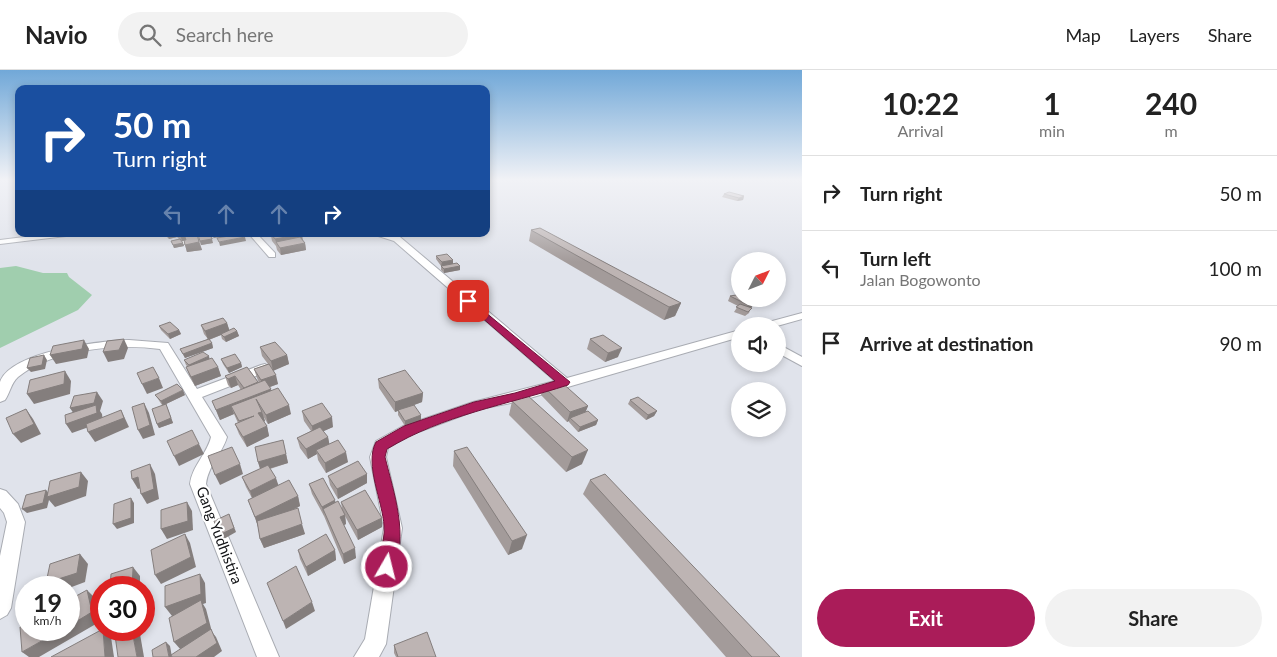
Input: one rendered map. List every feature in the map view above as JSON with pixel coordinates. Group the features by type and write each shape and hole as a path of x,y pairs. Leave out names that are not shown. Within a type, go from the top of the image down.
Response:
{"street":[{"path":"0,242 41,237"},
{"path":"183,242 202,237"},
{"path":"256,237 272,255"},
{"path":"389,237 397,239 564,382"},
{"path":"786,320 802,316"},
{"path":"365,657 375,644 393,528 378,457 381,446 408,430 478,405 516,397 731,336"},
{"name":"Gang Yudhistira","path":"0,397 4,386 13,375 39,359 73,350 116,344 164,346 219,437 212,456 201,467 198,475 198,484 268,657"},
{"path":"786,353 802,362"},
{"path":"194,395 265,368"},
{"path":"0,496 12,509 16,522 0,608"}],"green space":[{"path":"16,266 43,273 67,273 69,277 92,295 78,310 0,348 0,268"}],"building":[{"path":"540,228 681,303 669,307 531,230"},
{"path":"185,237 198,237 199,242 185,245 184,240 186,240"},
{"path":"199,237 211,237 212,239 200,241"},
{"path":"223,237 245,237 219,242 217,238"},
{"path":"300,237 305,243 280,248 276,242"},
{"path":"180,239 183,243 173,245 171,241"},
{"path":"447,254 453,260 442,262 436,256"},
{"path":"457,263 460,266 444,269 441,266"},
{"path":"738,308 752,308 748,312"},
{"path":"223,318 227,323 205,331 201,325"},
{"path":"170,322 179,330 168,334 159,326"},
{"path":"234,328 237,331 224,337 221,334"},
{"path":"603,335 622,348 608,353 590,339"},
{"path":"124,339 119,350 103,352 107,341"},
{"path":"209,339 212,343 183,354 180,349"},
{"path":"84,340 82,349 50,355 53,346"},
{"path":"275,342 287,355 271,361 260,347"},
{"path":"203,352 209,356 189,365 184,360"},
{"path":"235,354 241,363 227,368 221,359"},
{"path":"44,355 42,365 27,368 30,358"},
{"path":"212,358 218,367 191,377 186,367"},
{"path":"269,364 276,375 261,380 254,369"},
{"path":"153,367 159,378 142,384 137,373"},
{"path":"247,367 258,382 244,388 235,376 228,379 225,376"},
{"path":"405,370 423,393 395,402 378,379"},
{"path":"65,371 64,384 27,394 30,380"},
{"path":"265,380 271,389 216,410 212,401"},
{"path":"559,380 588,406 570,412 543,386"},
{"path":"177,384 183,390 161,401 155,395"},
{"path":"278,388 289,405 266,415 256,399 262,412 258,413 267,426 243,437 235,424 254,416 239,421 231,406"},
{"path":"97,392 94,403 70,408 74,396"},
{"path":"527,395 588,450 572,457 512,401"},
{"path":"638,397 657,411 648,415 630,400"},
{"path":"144,403 150,425 138,430 132,407"},
{"path":"322,403 332,417 312,426 302,411"},
{"path":"166,404 171,418 157,424 152,409"},
{"path":"96,405 97,413 66,424 65,415"},
{"path":"414,405 421,415 405,421 398,410"},
{"path":"26,409 34,424 13,434 6,418"},
{"path":"121,410 124,418 88,432 86,424"},
{"path":"588,411 598,420 580,427 570,418"},
{"path":"320,427 328,437 306,449 297,438"},
{"path":"192,430 199,444 174,456 167,441"},
{"path":"283,440 286,454 258,462 255,447"},
{"path":"338,440 346,452 325,463 316,450"},
{"path":"232,447 240,464 215,475 208,456"},
{"path":"467,447 527,535 512,541 454,451"},
{"path":"358,461 367,474 337,489 328,476"},
{"path":"150,464 154,489 141,494 138,477 132,479 131,471"},
{"path":"268,465 276,478 250,491 242,477"},
{"path":"81,472 79,487 47,497 50,481"},
{"path":"605,474 780,657 752,657 590,480"},
{"path":"323,478 335,500 322,507 309,484"},
{"path":"289,480 298,496 255,517 248,500"},
{"path":"46,490 43,503 22,509 26,495"},
{"path":"365,490 382,518 357,530 341,502"},
{"path":"131,498 131,518 113,524 114,504"},
{"path":"338,501 345,515 340,517 355,548 343,554 323,509"},
{"path":"187,502 188,521 161,529 161,510"},
{"path":"298,508 302,524 260,539 257,521"},
{"path":"229,514 234,528 219,535 214,521"},
{"path":"185,534 191,557 155,575 151,550"},
{"path":"326,534 335,550 306,567 298,550"},
{"path":"80,554 77,573 68,576 47,576 50,564"},
{"path":"296,566 312,602 283,621 267,583"},
{"path":"133,567 133,576 111,576 111,574"},
{"path":"200,574 201,594 165,607 165,586"},
{"path":"87,590 90,613 80,619 80,594"},
{"path":"201,600 207,623 174,642 169,618"},
{"path":"211,629 217,643 196,657 172,657 171,655"},
{"path":"427,632 436,657 398,657 394,645"},
{"path":"90,636 90,641 104,641 105,657 51,657"},
{"path":"21,641 42,641 22,652"},
{"path":"116,641 134,641 137,657 118,657"},
{"path":"166,642 169,657 153,657 152,650"}],"route":[{"path":"387,567 393,528 378,457 378,450 381,446 386,441 408,430 478,405 516,397 564,382 468,301"}]}
